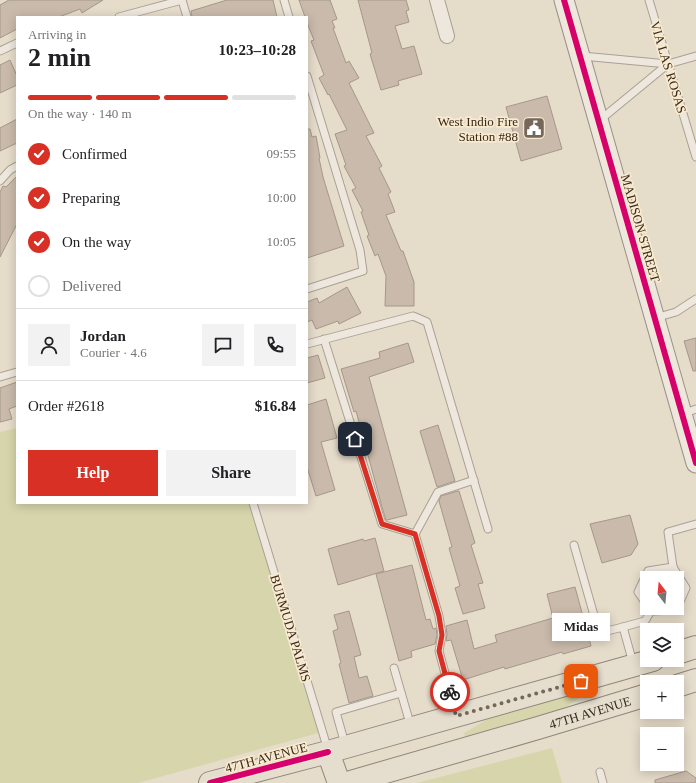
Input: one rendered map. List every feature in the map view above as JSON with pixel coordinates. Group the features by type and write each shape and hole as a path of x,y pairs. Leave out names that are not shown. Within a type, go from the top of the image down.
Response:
{"main road":[{"name":"MADISON STREET","path":"564,0 655,318 689,412 696,463"},
{"path":"684,651 696,647"},
{"name":"47TH AVENUE","path":"210,783 337,750 640,664"},
{"path":"684,684 696,680"},
{"name":"47TH AVENUE","path":"348,783 640,697"},
{"path":"337,750 339,783"}],"street":[{"path":"437,0 447,36"}],"lane":[{"path":"123,16 182,0 187,16"},
{"path":"284,0 289,16"},
{"name":"VIA LAS ROSAS","path":"649,0 696,157"},
{"path":"0,51 16,44"},
{"path":"581,56 668,64 696,56"},
{"path":"599,120 668,64"},
{"path":"308,79 360,250 363,271 308,289"},
{"path":"0,181 10,170 16,167"},
{"path":"655,318 676,312 696,299"},
{"path":"308,344 413,316 427,322 488,529"},
{"path":"324,339 382,524 415,534"},
{"path":"0,377 16,372"},
{"path":"456,716 439,651 442,635 439,616 415,534 438,492 474,480"},
{"name":"BURMUDA PALMS","path":"253,504 337,750"},
{"path":"675,571 673,567 668,532 696,524"},
{"path":"574,544 599,633 645,621 647,615"},
{"path":"671,571 673,567"},
{"path":"648,571 673,567"},
{"path":"623,627 640,658"},
{"path":"394,668 412,729"},
{"path":"337,750 336,712 401,693"},
{"path":"600,772 603,783"}],"shaded area":[{"path":"16,428 16,504 253,504 322,732 138,783 0,783 0,432"},
{"path":"582,690 584,695 563,709 465,737 464,733 501,711"},
{"path":"552,748 562,783 417,783"}],"building":[{"path":"9,0 103,0 82,13 80,9 62,16 16,16 16,30 0,38 0,5"},
{"path":"227,0 273,0 277,16 192,16 191,11"},
{"path":"299,0 330,0 337,19 332,21 335,28 333,28 346,63 349,61 359,78 349,83 374,133 366,136 382,166 379,168 391,192 388,194 395,212 386,215 401,251 403,251 414,282 414,306 385,306 386,276 378,254 375,256 367,236 369,235 361,212 363,211 352,190 356,188 344,166 346,165 335,134 347,130 329,94 328,95 319,78 324,75 311,41 314,40 308,25 308,16 305,16"},
{"path":"358,0 406,0 409,10 406,11 409,22 395,26 402,49 414,46 422,74 398,81 399,85 381,90 370,54 372,53"},
{"path":"10,60 16,74 16,85 0,93 0,65"},
{"name":"West Indio Fire Station #88","path":"547,96 562,149 521,161 506,107"},
{"path":"16,120 16,143 0,151 0,128"},
{"path":"308,129 310,129 312,137 316,136 323,177 344,246 308,258"},
{"path":"16,177 16,226 0,257 0,192 3,186 6,187"},
{"path":"347,287 361,313 339,324 338,321 316,329 312,320 308,322 308,302 317,298 319,303"},
{"path":"696,338 696,371 693,371 684,341"},
{"path":"408,343 414,362 369,377 407,515 386,520 356,411 354,412 341,369 380,358 379,352"},
{"path":"318,355 325,378 308,383 308,358"},
{"path":"16,382 16,406 9,409 12,419 0,422 0,388"},
{"path":"326,399 337,438 321,442 335,490 316,496 308,470 308,405"},
{"path":"438,425 455,481 437,487 420,431"},
{"path":"459,491 475,543 471,545 483,583 478,584 485,608 463,614 455,588 460,586 449,548 452,547 439,501 441,496"},
{"path":"630,515 638,544 631,555 602,563 590,524"},
{"path":"375,538 384,571 338,585 328,549 363,539 364,541"},
{"path":"412,565 426,620 430,619 433,629 436,628 437,635 435,644 411,651 412,657 399,661 376,574"},
{"path":"575,587 591,646 563,654 562,652 505,669 504,667 463,680 451,640 446,641 446,626 467,620 474,649 497,642 495,635 553,618 547,594"},
{"path":"349,611 361,655 354,657 359,678 367,676 373,696 349,703 339,664 341,663 333,631 338,629 334,615"},
{"path":"686,771 696,778 696,783 655,783 655,780"}],"cycle path":[{"path":"564,0 696,463"},
{"path":"210,783 328,752"}],"way so far":[{"path":"450,692 456,716 581,681"}],"place":[{"name":"West Indio Fire Station #88","path":"534,128"},
{"name":"Midas","path":"581,681"}],"route":[{"path":"355,439 382,524 415,534 439,616 442,635 439,651 450,692"}]}
